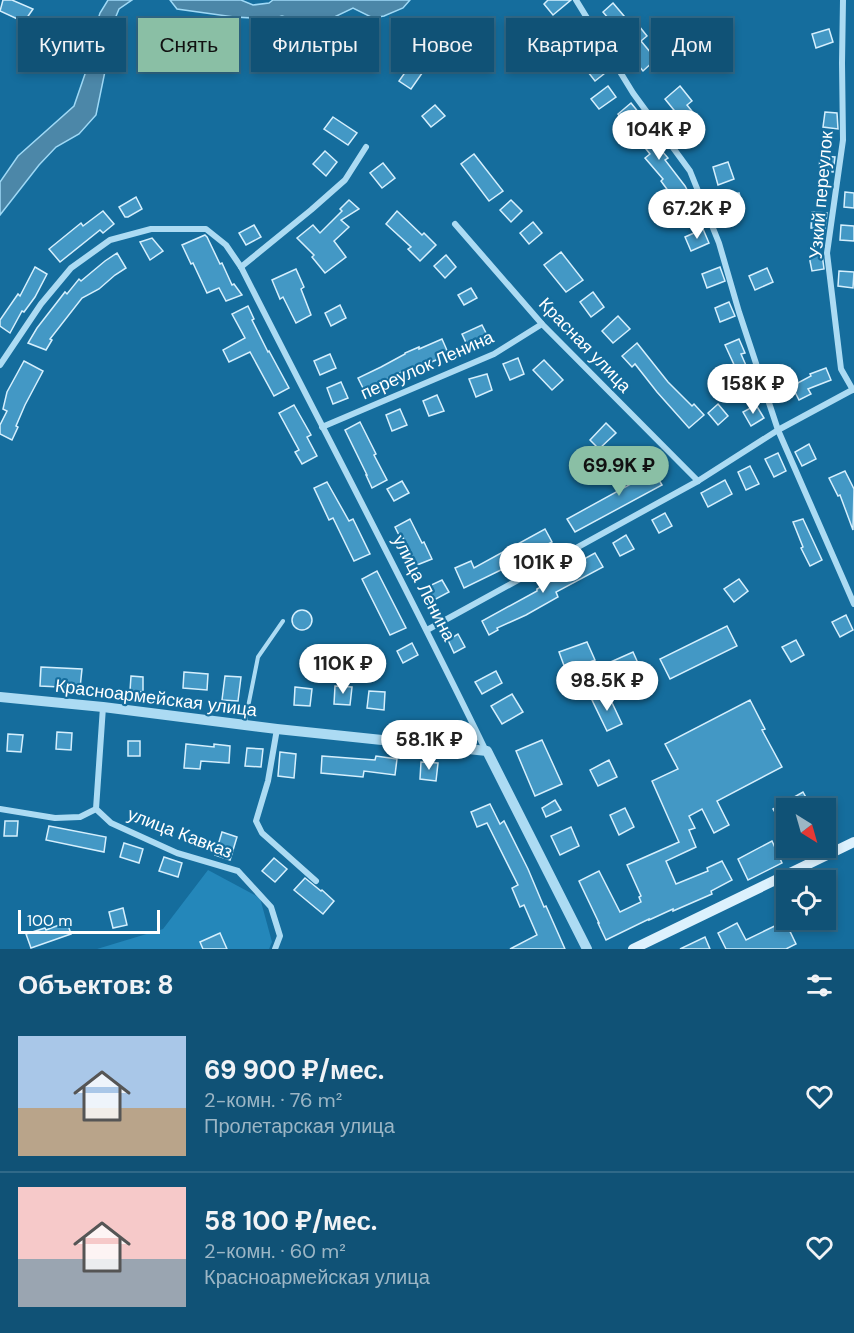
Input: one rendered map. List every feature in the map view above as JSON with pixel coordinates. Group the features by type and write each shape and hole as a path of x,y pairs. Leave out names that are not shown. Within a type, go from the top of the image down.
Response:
{"main road":[{"path":"633,949 854,842"}],"street":[{"path":"576,0 633,93 690,171 719,243 778,430 854,604"},
{"name":"Узкий переулок","path":"843,0 843,140 827,253 841,369 853,390"},
{"path":"241,267 345,180 366,147"},
{"name":"Красная улица","path":"455,224 542,324 698,481"},
{"name":"улица Ленина","path":"0,365 41,304 71,268 110,240 151,229 206,229 226,245 241,267 587,949"},
{"name":"переулок Ленина","path":"322,427 494,354 542,324"},
{"path":"427,630 698,481 778,430 853,390"},
{"name":"Красноармейская улица","path":"0,697 487,751"},
{"path":"0,809 55,818 80,817 96,809 103,707"},
{"path":"277,729 268,780 256,821 262,833 316,881"},
{"name":"улица Кавказ","path":"96,809 111,823 177,853 238,871 271,907 280,936 275,949"}],"lane":[{"path":"244,724 258,657 283,621"}],"shaded area":[{"path":"108,0 132,0 119,9 115,18 98,18"},
{"path":"170,0 241,0 253,5 269,3 273,0 410,0 403,8 373,18 353,8 332,18 234,17 177,9"},
{"path":"85,72 105,72 96,115 79,134 56,147 0,215 0,182 18,156 74,106"},
{"path":"208,870 260,898 272,942 269,949 97,949 163,929"}],"building":[{"path":"3,0 12,0 33,9 27,18 18,19 0,11"},
{"path":"548,0 571,0 553,15 544,4"},
{"path":"613,3 624,16 608,18 603,12"},
{"path":"639,26 647,36 641,41 651,53 651,64 643,71 639,66"},
{"path":"829,29 833,42 816,48 812,34"},
{"path":"405,72 423,72 411,89 399,81"},
{"path":"588,72 606,72 595,81"},
{"path":"608,86 616,97 599,109 591,99"},
{"path":"680,86 692,101 687,105 704,126 691,136 680,122 682,120 665,99"},
{"path":"631,103 656,134 651,138 668,158 665,160 685,186 699,212 684,220 677,203 661,181 663,179 645,158 650,154 618,114"},
{"path":"435,105 445,116 431,127 422,116"},
{"path":"825,112 837,113 838,129 823,127"},
{"path":"333,117 357,133 348,145 324,129"},
{"path":"325,151 337,162 326,176 313,164"},
{"path":"474,154 503,191 489,201 461,164"},
{"path":"820,156 835,157 833,172 819,171"},
{"path":"728,162 734,179 718,185 713,167"},
{"path":"383,163 395,178 382,188 370,173"},
{"path":"845,192 854,193 854,208 844,207"},
{"path":"739,193 744,210 729,215 723,198"},
{"path":"136,197 142,209 125,217 119,207"},
{"path":"349,200 359,209 341,220 349,227 334,241 346,257 325,273 312,257 314,255 297,238 313,225 320,233 342,211 340,209"},
{"path":"511,200 522,211 511,222 500,210"},
{"path":"103,211 114,224 103,233 100,230 60,262 49,249 81,223 83,226"},
{"path":"397,211 436,245 420,261 408,249 411,247 386,224"},
{"path":"812,212 827,213 825,229 811,228"},
{"path":"533,222 542,233 529,244 520,233"},
{"path":"254,225 261,237 246,245 239,233"},
{"path":"841,225 854,226 854,241 840,240"},
{"path":"703,229 709,243 691,251 685,237"},
{"path":"205,235 232,285 234,284 242,295 226,301 219,288 207,293 182,245"},
{"path":"152,238 163,251 150,260 140,242"},
{"path":"561,252 583,280 566,292 544,265"},
{"path":"117,253 126,268 99,289 82,298 50,339 52,340 46,350 28,343 65,292 67,294 79,279 81,281"},
{"path":"822,254 824,269 812,271 809,256"},
{"path":"446,255 456,267 445,278 434,266"},
{"path":"35,267 47,274 35,297 24,312 22,311 10,333 0,326 0,320 18,294 20,296"},
{"path":"720,267 725,281 707,288 702,274"},
{"path":"767,268 773,282 755,290 749,276"},
{"path":"296,269 304,287 301,289 311,315 296,323 283,297 280,299 272,280"},
{"path":"839,271 854,272 853,288 838,286"},
{"path":"471,288 477,298 464,305 458,295"},
{"path":"593,292 604,307 591,317 580,302"},
{"path":"729,302 735,316 720,322 715,308"},
{"path":"340,305 346,318 331,326 325,313"},
{"path":"248,306 254,319 252,320 268,352 289,388 274,396 250,352 229,362 223,350 245,338 232,314"},
{"path":"618,316 630,329 613,343 602,331"},
{"path":"482,325 488,337 468,347 462,334"},
{"path":"442,339 449,355 413,369 412,367 364,390 358,378 405,353"},
{"path":"739,339 745,353 741,354 752,379 738,385 732,371 736,369 725,345"},
{"path":"637,343 668,382 704,415 689,428 635,364 632,367 622,356"},
{"path":"330,354 336,368 320,375 314,361"},
{"path":"518,358 524,374 510,380 503,364"},
{"path":"544,360 563,380 552,390 533,370"},
{"path":"24,361 43,371 25,405 12,440 0,434 0,425 7,411 3,409 7,392"},
{"path":"826,368 831,380 808,389 811,394 799,400 792,386 811,376 810,374"},
{"path":"487,374 492,390 476,397 469,379"},
{"path":"341,382 348,398 333,404 327,388"},
{"path":"437,395 444,411 429,416 423,401"},
{"path":"718,404 728,416 718,425 708,413"},
{"path":"294,405 311,435 307,437 317,456 302,464 295,452 299,450 279,413"},
{"path":"756,405 764,418 751,426 743,412"},
{"path":"400,409 407,425 392,431 386,415"},
{"path":"360,422 387,480 372,488 345,430"},
{"path":"606,423 616,433 599,449 590,440"},
{"path":"809,444 816,459 802,466 795,452"},
{"path":"778,453 786,471 774,477 765,459"},
{"path":"645,456 662,485 575,532 567,519 640,479 632,463"},
{"path":"750,466 759,484 746,490 738,472"},
{"path":"845,471 854,489 853,530 840,495 838,496 829,478"},
{"path":"725,480 732,494 708,507 701,493"},
{"path":"402,481 409,493 394,501 387,489"},
{"path":"327,482 349,521 353,519 370,554 354,561 333,518 329,520 314,488"},
{"path":"665,513 672,526 659,533 652,520"},
{"path":"410,519 432,559 417,565 395,527"},
{"path":"803,519 822,560 810,566 801,548 803,547 793,522"},
{"path":"545,529 552,542 537,550 536,548 505,568 464,588 455,568 471,561 474,568"},
{"path":"626,535 634,549 620,556 613,543"},
{"path":"595,553 603,567 556,592 558,597 497,628 498,630 489,635 482,621 537,591 562,575 560,572"},
{"path":"377,571 406,628 390,635 362,579"},
{"path":"739,579 748,591 734,602 724,589"},
{"path":"442,580 449,592 434,600 427,587"},
{"path":"302,610 309,613 312,620 309,627 302,630 295,627 292,620 295,613"},
{"path":"846,615 853,630 840,637 832,622"},
{"path":"727,626 737,646 670,679 660,659"},
{"path":"458,634 465,647 454,653 448,640"},
{"path":"796,640 804,655 791,662 782,647"},
{"path":"587,642 595,660 566,671 559,652"},
{"path":"412,643 418,655 403,663 397,651"},
{"path":"633,652 642,672 613,685 604,665"},
{"path":"41,667 82,669 80,688 40,686"},
{"path":"496,671 502,683 482,694 475,682"},
{"path":"184,672 208,674 207,690 183,688"},
{"path":"131,676 143,677 143,692 130,691"},
{"path":"225,676 241,677 238,701 222,700"},
{"path":"335,686 352,687 350,705 334,704"},
{"path":"295,687 312,689 310,706 294,705"},
{"path":"369,691 385,692 384,710 367,708"},
{"path":"607,692 622,724 607,731 592,700"},
{"path":"512,694 523,712 502,724 491,706"},
{"path":"750,700 765,729 762,730 782,767 717,801 729,825 714,833 702,809 689,816 695,828 689,830 696,847 666,861 676,884 708,871 707,868 722,861 732,880 711,891 712,894 649,919 606,940 579,881 599,871 620,912 641,902 639,897 641,896 627,865 679,842 652,781 678,769 665,744"},
{"path":"57,732 72,733 71,750 56,749"},
{"path":"8,734 23,735 21,752 7,751"},
{"path":"542,740 562,784 535,796 516,751"},
{"path":"128,741 140,741 140,756 128,756"},
{"path":"186,744 230,746 229,763 201,761 200,769 184,768"},
{"path":"247,748 263,749 261,767 245,766"},
{"path":"280,752 296,754 294,778 278,776"},
{"path":"322,756 375,760 376,756 397,759 395,775 364,771 363,777 321,773"},
{"path":"609,760 617,777 598,786 590,770"},
{"path":"421,762 438,763 436,781 420,779"},
{"path":"803,792 806,798 792,798"},
{"path":"555,800 561,810 546,817 542,808"},
{"path":"490,804 500,824 504,821 565,949 510,949 537,935 524,905 520,907 512,888 518,885 487,823 477,827 471,812"},
{"path":"625,808 634,827 619,835 610,815"},
{"path":"5,821 18,821 17,836 4,836"},
{"path":"49,826 106,837 104,852 46,840"},
{"path":"571,827 579,846 560,855 551,836"},
{"path":"222,832 237,837 230,860 215,855"},
{"path":"772,841 776,850 776,858 780,858 782,863 748,880 738,859"},
{"path":"124,843 143,849 139,863 120,857"},
{"path":"164,857 182,863 178,877 159,871"},
{"path":"274,858 287,869 275,882 262,871"},
{"path":"305,878 334,901 323,914 294,890"},
{"path":"123,908 127,925 113,928 109,912"},
{"path":"67,922 71,934 31,948 26,934"},
{"path":"737,923 746,940 776,925 776,930 789,930 796,944 786,949 726,949 718,933"},
{"path":"220,933 227,949 203,949 200,942"},
{"path":"705,937 710,949 680,949"}]}
